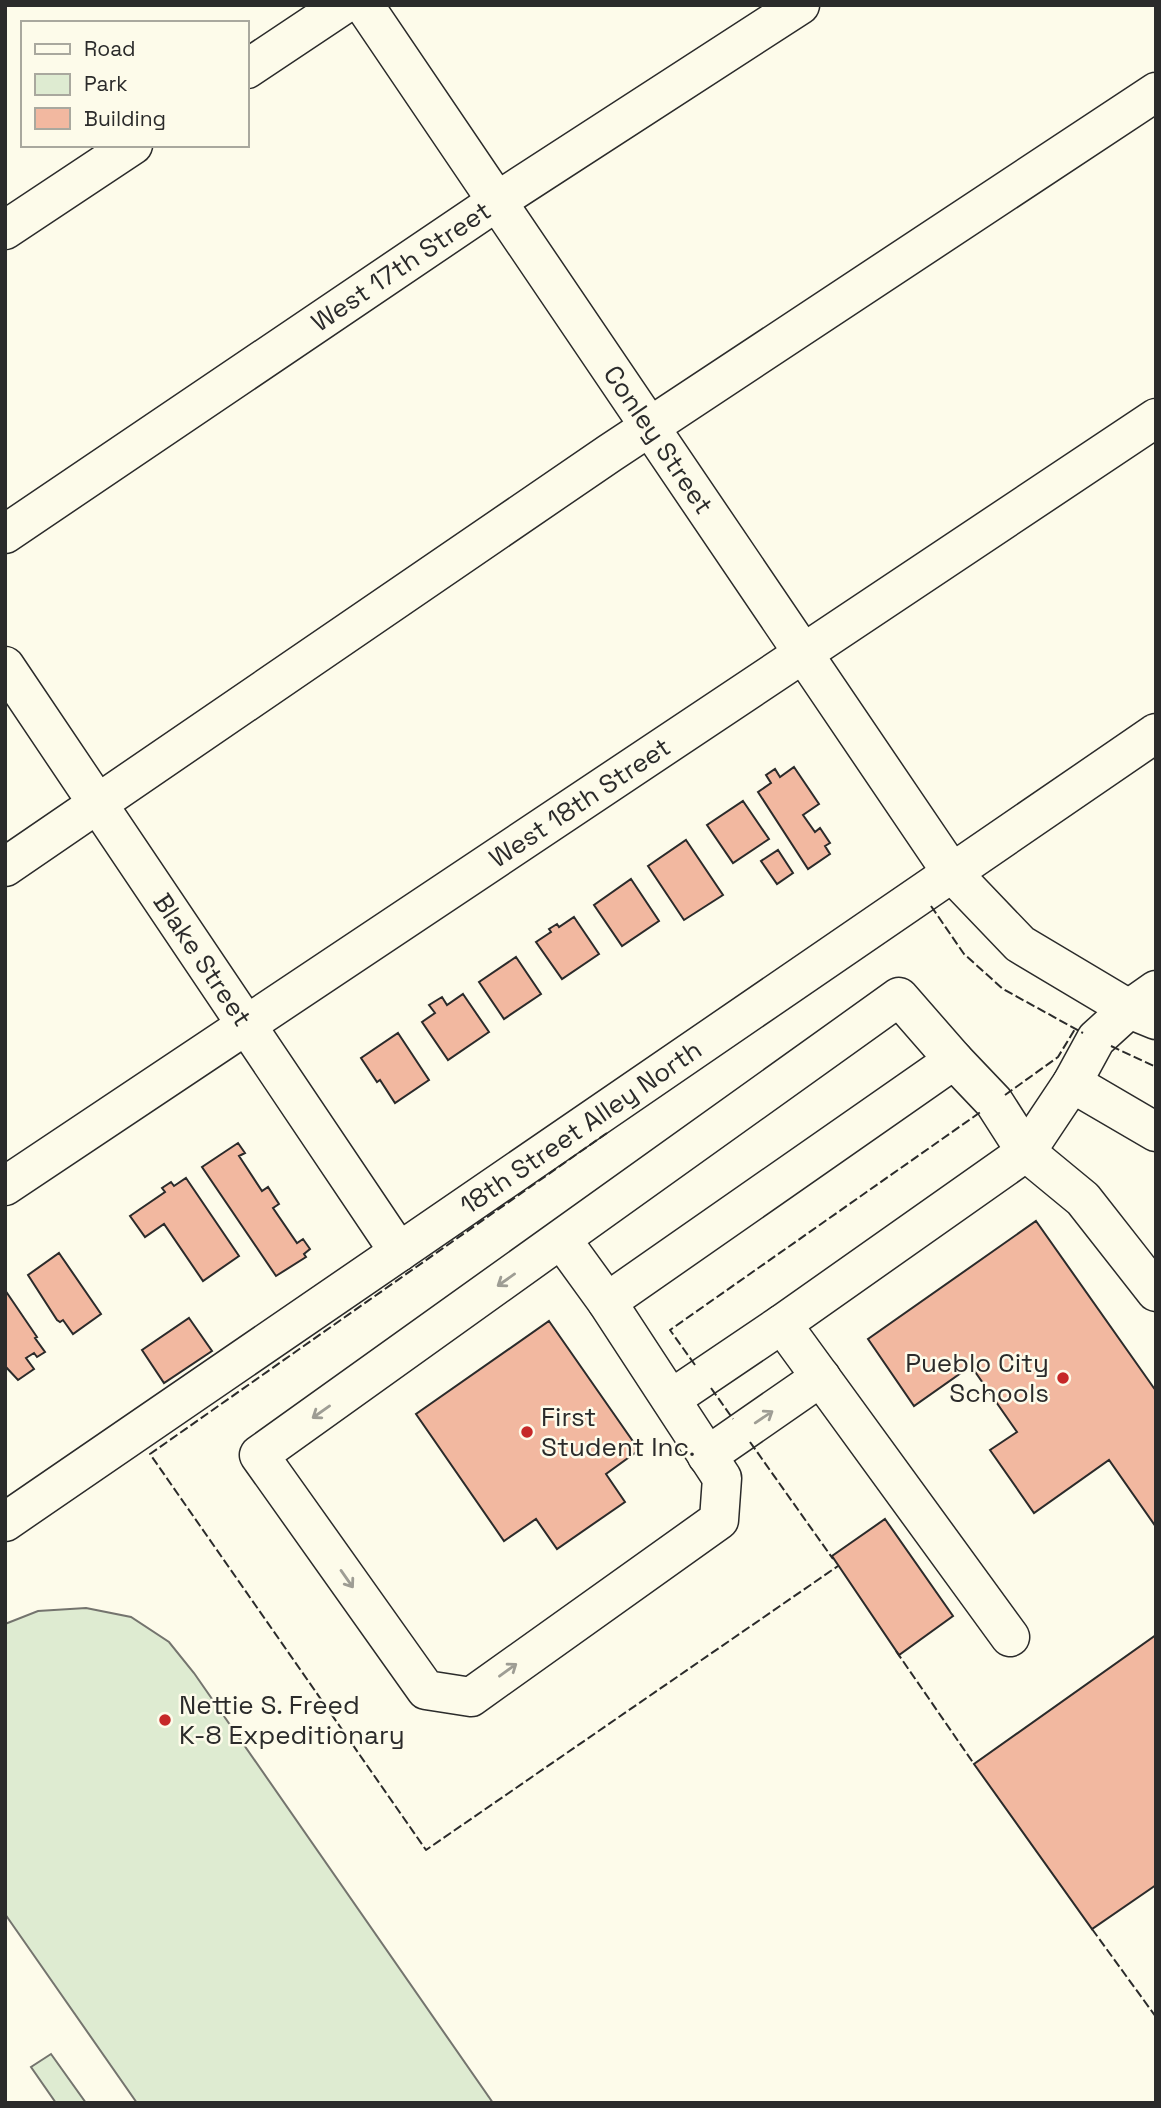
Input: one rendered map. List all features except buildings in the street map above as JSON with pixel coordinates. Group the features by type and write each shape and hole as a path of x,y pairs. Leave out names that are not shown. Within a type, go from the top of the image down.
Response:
{"street":[{"path":"248,68 343,5"},
{"name":"Conley Street","path":"364,5 952,873 1020,944 1147,1007"},
{"name":"West 17th Street","path":"5,534 496,202 800,5"},
{"path":"5,867 650,427 1156,92"},
{"path":"5,230 130,147"},
{"name":"West 18th Street","path":"5,1186 1156,418"},
{"name":"Blake Street","path":"5,666 400,1252"},
{"name":"18th Street Alley North","path":"5,1522 1156,733"},
{"path":"562,1240 607,1302 722,1478 719,1520 471,1697 426,1690 260,1455 899,997 994,1102 1026,1152 1083,1199 1156,1292"},
{"path":"671,1399 1026,1152 1072,1083 1096,1039 1147,1007"},
{"path":"607,1302 954,1060"},
{"path":"1072,1083 1156,1132"},
{"path":"782,1324 1010,1637"},
{"path":"707,1455 821,1377"}],"green space":[{"path":"86,1608 131,1617 169,1642 194,1673 493,2103 137,2103 5,1914 5,1624 38,1611"},
{"path":"51,2054 86,2103 56,2103 31,2067"}],"fence":[{"path":"931,906 964,954 1003,989 1083,1033"},
{"path":"1005,1095 1058,1057 1075,1029"},
{"path":"1111,1046 1156,1067"},
{"path":"695,1365 670,1330 982,1111"},
{"path":"607,1133 150,1454 426,1850 838,1566"},
{"path":"711,1388 733,1419"},
{"path":"750,1442 833,1559"},
{"path":"896,1651 974,1764"},
{"path":"1092,1929 1156,2017"}],"place":[{"name":"Pueblo City Schools","path":"1063,1378"},
{"name":"First Student Inc.","path":"527,1432"},
{"name":"Nettie S. Freed K-8 Expeditionary","path":"165,1720"}]}
